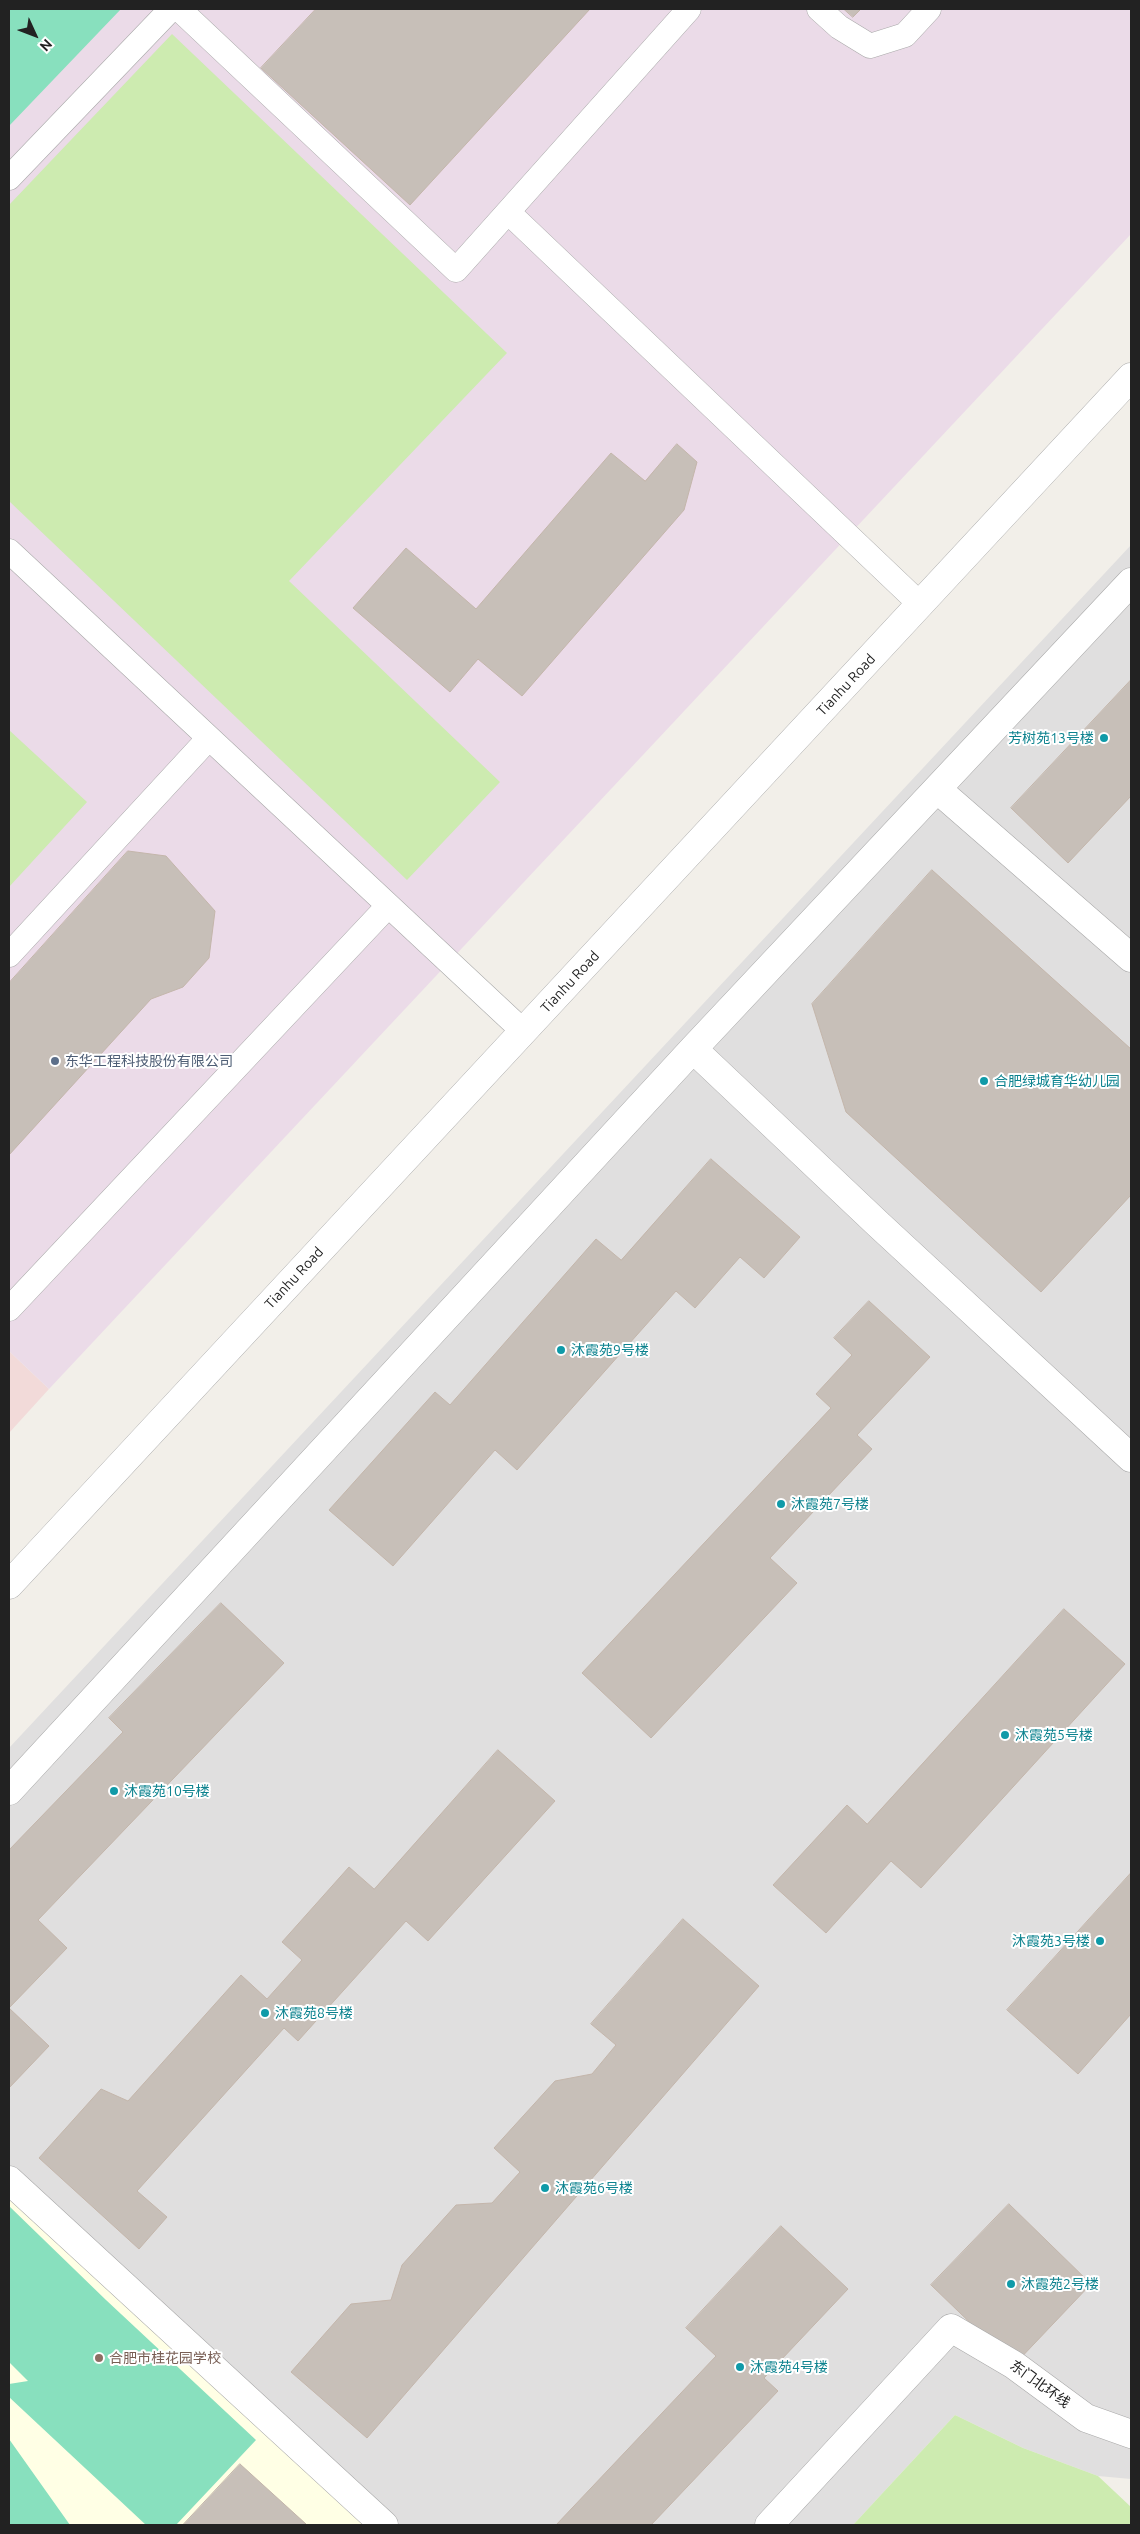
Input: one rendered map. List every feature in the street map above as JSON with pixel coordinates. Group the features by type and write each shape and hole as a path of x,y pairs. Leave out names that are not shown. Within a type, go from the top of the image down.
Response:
{"street":[{"name":"Tianhu Road","path":"9,1586 1131,377"},
{"path":"9,1791 693,1049 1131,582"},
{"path":"937,789 1131,958"},
{"path":"693,1049 878,1224 1131,1458"},
{"path":"9,2180 384,2525"},
{"name":"东门北环线","path":"769,2525 951,2328 1014,2364 1086,2418 1131,2434"}],"lane":[{"path":"9,178 170,9"},
{"path":"179,9 456,270 689,9"},
{"path":"819,9 839,27 870,46 905,34 929,9"},
{"path":"508,212 920,604"},
{"path":"9,552 524,1032"},
{"path":"9,954 209,738"},
{"path":"9,1310 388,906"}],"shaded area":[{"path":"9,9 1131,9 1131,234 49,1389 9,1351"},
{"path":"1131,545 1131,2479 1098,2476 1023,2448 955,2415 853,2525 369,2525 9,2191 9,1748"},
{"path":"9,1351 49,1389 9,1433"},
{"name":"合肥市桂花园学校","path":"9,2191 369,2525 9,2525"}],"green space":[{"path":"9,9 121,9 9,126"},
{"path":"172,34 507,353 289,581 500,782 407,880 9,501 9,205"},
{"path":"9,730 87,802 9,887"},
{"name":"合肥市桂花园学校","path":"9,2206 106,2300 256,2440 176,2525 146,2525 9,2397 9,2384 28,2381 9,2362"},
{"path":"955,2415 1023,2448 1098,2476 1131,2507 1131,2525 853,2525"},
{"path":"9,2439 70,2525 9,2525"}],"building":[{"path":"316,9 590,9 410,205 261,68"},
{"path":"844,9 861,9 853,17"},
{"path":"677,444 697,462 684,510 522,696 478,659 450,692 353,608 406,548 476,609 611,453 645,481"},
{"name":"芳树苑13号楼","path":"1131,680 1131,796 1068,863 1011,808"},
{"path":"128,851 166,856 215,911 209,958 183,987 151,999 9,1155 9,983"},
{"name":"合肥绿城育华幼儿园","path":"932,870 1131,1049 1131,1195 1041,1292 846,1112 812,1004"},
{"name":"沐霞苑9号楼","path":"711,1159 800,1237 764,1278 740,1257 695,1308 676,1291 517,1470 495,1450 393,1566 329,1510 435,1392 450,1405 596,1239 621,1260"},
{"name":"沐霞苑7号楼","path":"869,1301 930,1357 857,1435 872,1449 770,1558 797,1583 651,1738 582,1673 831,1408 816,1394 852,1355 834,1338"},
{"name":"沐霞苑10号楼","path":"221,1603 284,1663 38,1920 67,1948 9,2008 9,1850 123,1732 109,1718"},
{"name":"沐霞苑5号楼","path":"1064,1609 1125,1664 921,1888 891,1861 826,1933 773,1885 847,1805 867,1824"},
{"name":"沐霞苑8号楼","path":"498,1750 555,1801 428,1941 406,1921 298,2041 284,2028 137,2191 167,2217 139,2249 39,2158 101,2089 128,2101 241,1975 267,1999 302,1960 282,1942 349,1867 374,1889"},
{"name":"沐霞苑3号楼","path":"1131,1873 1131,2014 1078,2074 1007,2010"},
{"name":"沐霞苑6号楼","path":"683,1919 759,1986 367,2438 291,2372 351,2304 391,2300 402,2265 456,2205 492,2203 520,2172 494,2148 555,2081 592,2074 616,2045 591,2024"},
{"path":"9,2008 49,2046 9,2088"},
{"name":"沐霞苑2号楼","path":"1009,2204 1091,2284 1014,2365 931,2285"},
{"name":"沐霞苑4号楼","path":"781,2226 848,2289 764,2378 778,2391 651,2525 556,2525 716,2356 686,2328"},
{"path":"240,2464 306,2524 183,2525"}],"place":[{"name":"芳树苑13号楼","path":"1104,738"},
{"name":"东华工程科技股份有限公司","path":"55,1061"},
{"name":"合肥绿城育华幼儿园","path":"984,1081"},
{"name":"沐霞苑9号楼","path":"561,1350"},
{"name":"沐霞苑7号楼","path":"781,1504"},
{"name":"沐霞苑5号楼","path":"1005,1735"},
{"name":"沐霞苑10号楼","path":"114,1791"},
{"name":"沐霞苑3号楼","path":"1100,1941"},
{"name":"沐霞苑8号楼","path":"265,2013"},
{"name":"沐霞苑6号楼","path":"545,2188"},
{"name":"沐霞苑2号楼","path":"1011,2284"},
{"name":"合肥市桂花园学校","path":"99,2358"},
{"name":"沐霞苑4号楼","path":"740,2367"}]}
